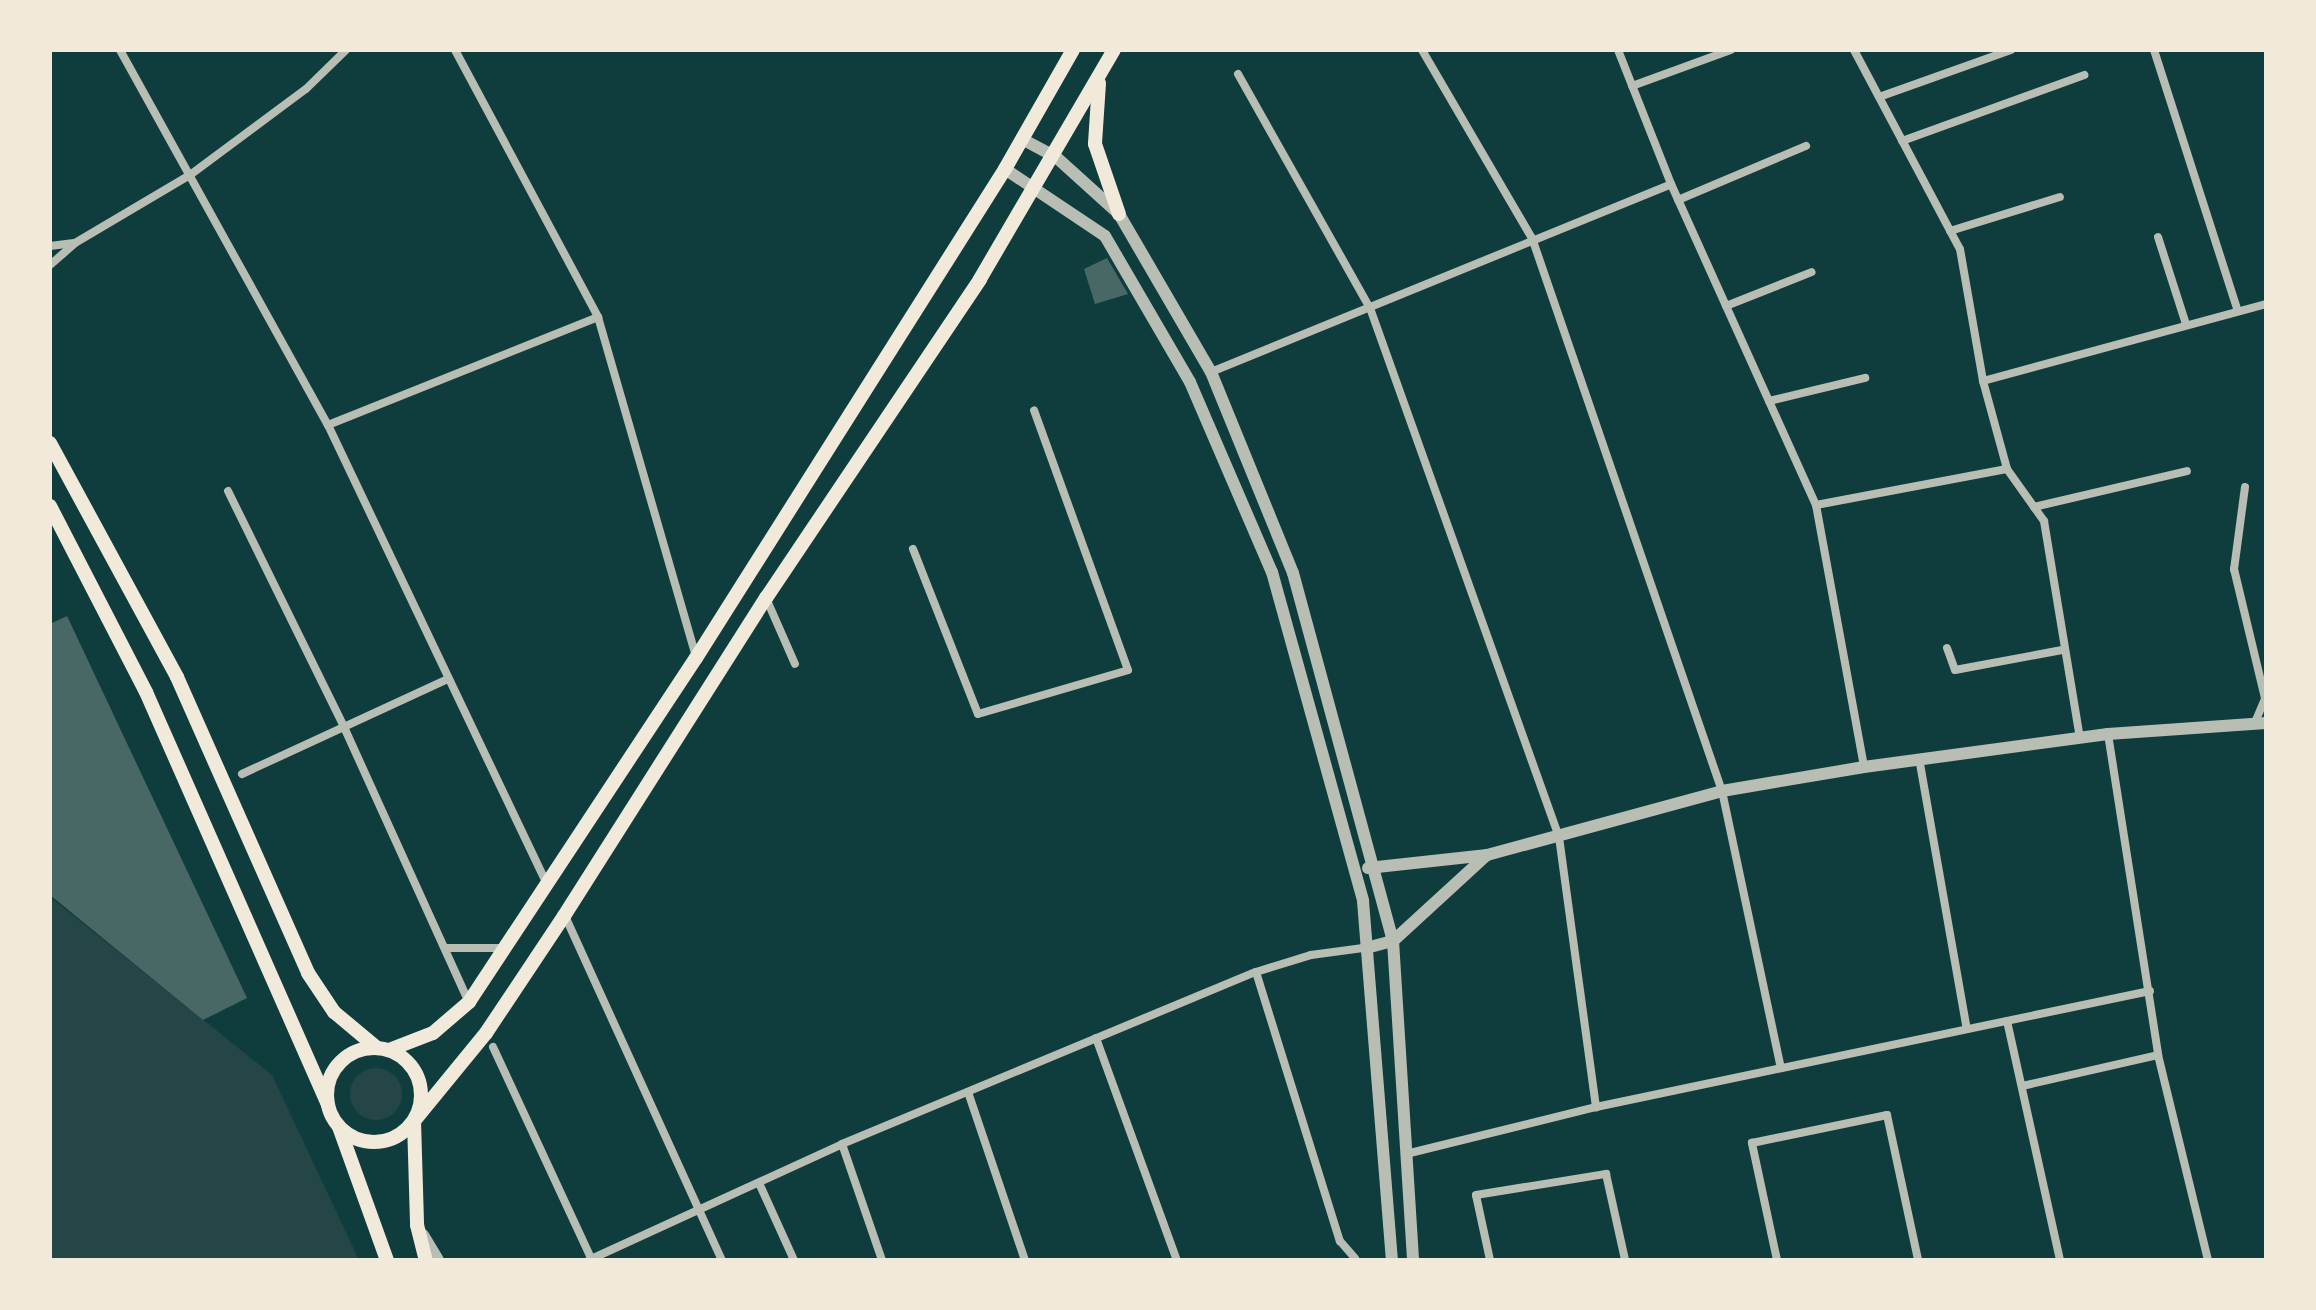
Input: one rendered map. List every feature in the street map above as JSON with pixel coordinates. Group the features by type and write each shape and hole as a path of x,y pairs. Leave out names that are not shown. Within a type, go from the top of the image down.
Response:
{"main road":[{"path":"328,1105 329,1080 342,1060 433,1033 469,1002 696,658 1005,169 1073,50"},
{"path":"339,1126 372,1142 396,1137 414,1121 486,1033 766,598 1037,187 1114,50"},
{"path":"1100,75 1095,144 1119,214"},
{"path":"50,443 177,677 308,973 334,1012 383,1049 409,1063 420,1085 414,1121 417,1225 426,1260"},
{"path":"50,506 146,692 339,1126 387,1260"}],"street":[{"path":"120,50 328,425 546,882"},
{"path":"50,265 75,243 190,175 306,89 346,50"},
{"path":"455,50 598,317 696,658"},
{"path":"1422,50 1532,238 1722,791 1781,1068"},
{"path":"1618,50 1671,184 1816,505 1864,767"},
{"path":"1632,86 1731,50"},
{"path":"1854,50 1960,249 1983,381 2007,469 2044,521 2062,650 2080,738"},
{"path":"1879,97 2011,50"},
{"path":"2154,50 2238,311"},
{"path":"1238,74 1370,308 1559,837 1596,1107"},
{"path":"1902,141 2084,75"},
{"path":"1022,139 1056,157 1119,214 1211,372 1293,573 1393,941 1410,1153 1413,1260"},
{"path":"1678,200 1806,146"},
{"path":"1005,169 1037,187 1105,236 1190,382 1272,572 1356,871 1370,947 1387,1153 1392,1260"},
{"path":"1190,382 1532,238 1671,184"},
{"path":"1950,231 2060,197"},
{"path":"2158,237 2186,324"},
{"path":"50,246 75,243"},
{"path":"1726,306 1812,272"},
{"path":"1983,381 2266,304"},
{"path":"328,425 598,317"},
{"path":"1769,401 1865,378"},
{"path":"913,549 978,714 1128,670 1034,411"},
{"path":"1816,505 2007,469"},
{"path":"2034,507 2187,471"},
{"path":"1356,871 1487,855 1722,791 1864,767 2108,734 2261,721 2266,698 2234,569 2245,487"},
{"path":"228,491 344,727 469,1002"},
{"path":"766,598 795,664"},
{"path":"1947,648 1955,670 2062,650"},
{"path":"242,774 448,679"},
{"path":"2108,734 2158,1055 2208,1260"},
{"path":"1919,758 1967,1029"},
{"path":"493,1047 591,1260 842,1144 1256,972 1311,955 1393,941 1487,855"},
{"path":"564,916 722,1260"},
{"path":"447,948 504,948"},
{"path":"1256,972 1340,1241 1355,1258"},
{"path":"1387,1153 1410,1153 1596,1107 2150,991"},
{"path":"2007,1021 2060,1260"},
{"path":"1096,1038 1177,1260"},
{"path":"2022,1086 2158,1055"},
{"path":"968,1092 1025,1260"},
{"path":"1777,1260 1752,1143 1887,1115 1918,1260"},
{"path":"842,1144 882,1260"},
{"path":"1490,1260 1476,1195 1606,1174 1625,1260"},
{"path":"759,1183 794,1260"},
{"path":"417,1225 438,1260"}],"shaded area":[{"path":"50,897 272,1075 359,1260 50,1260"},
{"path":"376,1068 394,1076 402,1094 394,1112 376,1120 358,1112 350,1094 358,1076"}],"building":[{"path":"1107,258 1128,294 1095,304 1084,269"},
{"path":"67,616 247,998 203,1020 50,895 50,624"}]}
